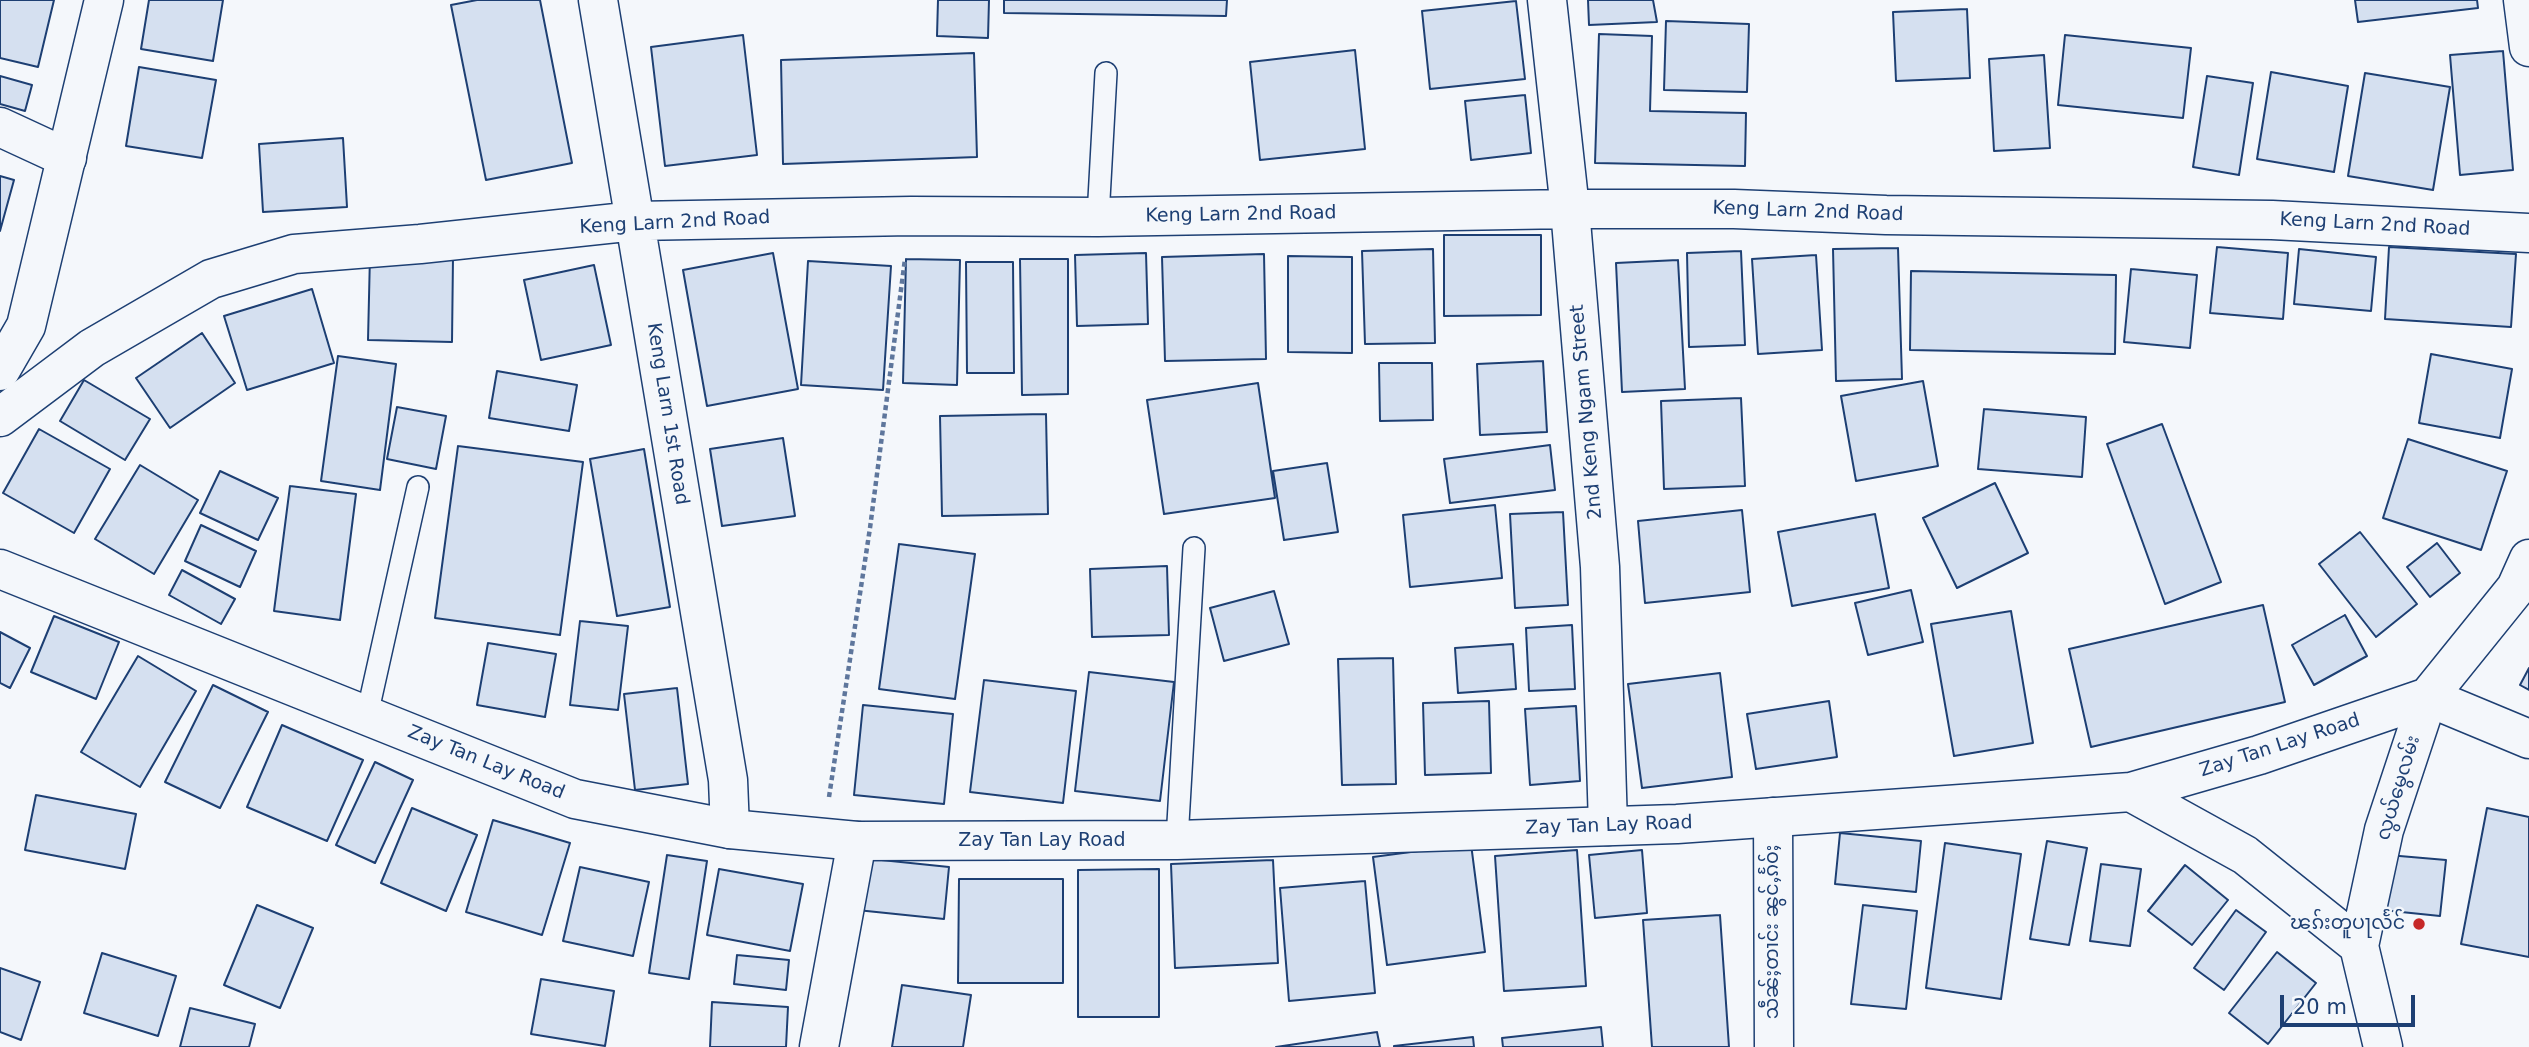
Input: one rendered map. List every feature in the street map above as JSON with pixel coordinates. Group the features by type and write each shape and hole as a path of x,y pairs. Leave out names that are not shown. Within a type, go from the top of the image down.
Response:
{"main road":[{"path":"0,372 26,326 104,0"},
{"name":"Keng Larn 1st Road","path":"598,0 728,780 730,829"},
{"name":"2nd Keng Ngam Street","path":"1547,0 1570,209 1600,567 1608,826"},
{"path":"2524,0 2529,47"},
{"path":"0,127 67,158"},
{"name":"Keng Larn 2nd Road","path":"0,417 92,348 211,279 294,254 420,244 635,221 1734,209 1886,215 2272,220 2529,233"},
{"name":"လွယ်မွေလမ်း","path":"2383,1047 2359,946 2384,830 2428,697 2516,588 2529,559"},
{"name":"Zay Tan Lay Road","path":"0,569 575,799 730,829 840,839 1177,841 1608,826 2131,792 2259,755 2428,697"},
{"path":"2428,697 2529,739"},
{"path":"2131,792 2245,855 2359,946"},
{"name":"သဵၼ်ႈတၢင်း ၼွင်ႇၵႅဝ်ႈ","path":"1773,817 1774,1047"},
{"path":"819,1047 840,839"}],"lane":[{"path":"1098,217 1106,73"},
{"path":"367,715 418,487"},
{"path":"1177,841 1195,548"}],"path":[{"path":"840,839 870,528 911,216"}],"building":[{"path":"0,0 54,0 38,67 0,58"},
{"path":"149,0 223,0 213,61 141,49"},
{"path":"477,0 540,0 572,163 486,180 451,5"},
{"path":"938,0 989,0 988,38 937,36"},
{"path":"1004,0 1227,0 1226,16 1004,13"},
{"path":"1588,0 1653,0 1657,22 1589,25"},
{"path":"2355,0 2477,0 2478,8 2358,22"},
{"path":"1516,1 1525,79 1430,89 1422,11"},
{"path":"1967,9 1970,78 1896,81 1893,12"},
{"path":"1666,21 1749,24 1747,92 1664,90"},
{"path":"1599,34 1652,36 1650,111 1746,113 1745,166 1595,163"},
{"path":"743,35 757,155 665,166 651,47"},
{"path":"2065,35 2191,48 2183,118 2058,105"},
{"path":"1355,50 1365,149 1260,160 1250,62"},
{"path":"2503,51 2513,170 2460,175 2450,55"},
{"path":"974,53 977,157 783,164 781,60"},
{"path":"2044,55 2050,148 1994,151 1989,59"},
{"path":"139,67 216,80 202,158 126,146"},
{"path":"2271,72 2348,86 2334,172 2257,159"},
{"path":"2365,73 2450,87 2433,190 2348,176"},
{"path":"0,76 32,85 25,111 0,104"},
{"path":"2207,76 2253,83 2239,175 2193,167"},
{"path":"1525,95 1531,153 1471,160 1465,101"},
{"path":"343,138 347,207 263,212 259,144"},
{"path":"0,176 14,180 0,231"},
{"path":"1444,235 1541,235 1541,315 1444,316"},
{"path":"2217,247 2288,253 2283,319 2210,313"},
{"path":"2389,247 2516,254 2511,327 2385,319"},
{"path":"1898,248 1902,379 1836,381 1833,249"},
{"path":"1433,249 1435,343 1365,344 1362,251"},
{"path":"2299,249 2376,257 2371,311 2294,304"},
{"path":"1741,251 1745,345 1689,347 1687,253"},
{"path":"773,253 798,389 707,406 683,270"},
{"path":"1146,253 1148,324 1077,326 1075,255"},
{"path":"1264,254 1266,359 1165,361 1162,257"},
{"path":"370,255 453,257 452,342 368,340"},
{"path":"1816,255 1822,350 1758,354 1752,259"},
{"path":"1288,256 1352,257 1352,353 1288,352"},
{"path":"906,259 960,260 957,385 903,383"},
{"path":"1020,259 1068,259 1068,394 1022,395"},
{"path":"1678,260 1685,389 1622,392 1616,263"},
{"path":"808,261 891,266 883,390 801,385"},
{"path":"966,262 1013,262 1014,373 967,373"},
{"path":"594,265 611,345 541,360 524,280"},
{"path":"2131,269 2197,275 2190,348 2124,342"},
{"path":"1911,271 2116,275 2115,354 1910,350"},
{"path":"312,289 334,363 247,390 224,316"},
{"path":"202,333 235,383 170,428 136,378"},
{"path":"2431,354 2512,369 2500,438 2419,423"},
{"path":"338,356 396,364 380,490 321,481"},
{"path":"1543,361 1547,432 1480,435 1477,364"},
{"path":"1379,363 1432,363 1433,420 1380,421"},
{"path":"497,371 577,385 569,431 489,418"},
{"path":"84,380 150,419 125,460 60,421"},
{"path":"1923,381 1938,466 1856,481 1841,396"},
{"path":"1258,383 1275,498 1164,514 1147,400"},
{"path":"1741,398 1745,486 1664,489 1661,401"},
{"path":"397,407 446,416 436,469 387,459"},
{"path":"1984,409 2086,417 2082,477 1978,469"},
{"path":"1046,414 1048,514 942,516 940,416"},
{"path":"2162,424 2221,582 2165,604 2107,444"},
{"path":"39,429 110,469 74,533 3,493"},
{"path":"783,438 795,516 722,526 710,449"},
{"path":"2408,439 2507,471 2481,550 2383,518"},
{"path":"1550,445 1555,490 1450,503 1444,459"},
{"path":"458,446 583,462 560,635 435,618"},
{"path":"644,449 670,607 617,616 590,459"},
{"path":"1327,463 1338,532 1284,540 1273,471"},
{"path":"140,465 198,500 154,574 95,539"},
{"path":"220,471 278,498 258,540 200,513"},
{"path":"1995,483 2028,553 1957,588 1923,518"},
{"path":"290,486 356,494 340,620 274,611"},
{"path":"1495,505 1502,578 1410,587 1403,515"},
{"path":"1742,510 1750,592 1645,603 1638,521"},
{"path":"1563,512 1568,605 1515,608 1510,514"},
{"path":"1875,514 1889,588 1792,606 1778,532"},
{"path":"201,525 256,551 240,587 185,561"},
{"path":"2360,532 2417,604 2376,637 2319,564"},
{"path":"2437,543 2460,573 2430,597 2407,567"},
{"path":"899,544 975,554 955,699 879,689"},
{"path":"1167,566 1169,635 1092,637 1090,569"},
{"path":"182,570 235,599 221,624 169,595"},
{"path":"1911,590 1923,642 1868,655 1855,603"},
{"path":"1274,591 1289,644 1224,661 1210,608"},
{"path":"2263,605 2285,702 2091,747 2069,649"},
{"path":"2011,611 2033,743 1954,756 1931,624"},
{"path":"2345,615 2367,656 2314,685 2292,645"},
{"path":"54,616 119,642 96,699 31,672"},
{"path":"580,621 628,626 618,710 570,705"},
{"path":"1572,625 1575,689 1529,691 1526,628"},
{"path":"0,632 30,648 10,688 0,683"},
{"path":"488,643 556,654 545,717 477,705"},
{"path":"1513,644 1516,689 1458,693 1455,648"},
{"path":"138,656 196,691 140,787 81,752"},
{"path":"1393,658 1396,784 1342,785 1338,659"},
{"path":"2529,668 2529,690 2520,685"},
{"path":"1089,672 1174,682 1160,801 1075,791"},
{"path":"1720,673 1732,777 1642,788 1628,684"},
{"path":"984,680 1076,691 1063,803 970,792"},
{"path":"213,685 268,712 220,808 165,782"},
{"path":"677,688 688,784 635,790 624,694"},
{"path":"1489,701 1491,773 1425,775 1423,703"},
{"path":"1829,701 1837,757 1756,769 1747,714"},
{"path":"863,705 953,714 944,804 854,795"},
{"path":"1576,706 1580,781 1530,785 1525,709"},
{"path":"282,725 363,760 327,841 247,807"},
{"path":"375,762 413,780 375,863 336,845"},
{"path":"36,795 136,814 125,869 25,850"},
{"path":"412,808 477,835 446,911 381,883"},
{"path":"2487,808 2529,817 2529,957 2461,944"},
{"path":"493,820 570,843 542,935 466,912"},
{"path":"1840,833 1921,841 1916,892 1835,884"},
{"path":"2047,841 2087,848 2069,945 2030,939"},
{"path":"1945,843 2021,854 2001,999 1926,988"},
{"path":"1471,844 1485,952 1387,965 1373,857"},
{"path":"1577,850 1586,986 1504,991 1495,856"},
{"path":"1642,850 1647,913 1595,918 1589,855"},
{"path":"667,855 707,861 689,979 649,973"},
{"path":"2388,855 2446,860 2440,916 2382,910"},
{"path":"862,858 949,867 944,919 857,910"},
{"path":"1273,860 1278,963 1175,968 1171,864"},
{"path":"2101,864 2141,869 2130,946 2090,941"},
{"path":"2185,865 2228,900 2192,945 2148,911"},
{"path":"580,867 649,882 633,956 563,941"},
{"path":"719,869 803,884 790,951 707,935"},
{"path":"1159,869 1159,1017 1078,1017 1078,870"},
{"path":"959,879 1063,879 1063,983 958,983"},
{"path":"1365,881 1375,993 1289,1001 1280,888"},
{"path":"257,905 313,928 280,1008 224,985"},
{"path":"1863,905 1917,911 1906,1009 1851,1004"},
{"path":"2236,910 2266,932 2224,990 2194,968"},
{"path":"1720,915 1729,1047 1652,1047 1643,920"},
{"path":"2277,952 2316,983 2268,1044 2229,1013"},
{"path":"102,953 176,976 158,1036 84,1013"},
{"path":"737,955 789,960 786,990 734,984"},
{"path":"0,968 40,982 21,1040 0,1032"},
{"path":"541,979 614,991 605,1046 531,1034"},
{"path":"902,985 971,995 963,1047 892,1047"},
{"path":"712,1002 788,1007 786,1047 710,1047"},
{"path":"190,1008 255,1024 249,1047 180,1047"},
{"path":"1601,1027 1603,1047 1503,1047 1502,1038"},
{"path":"1377,1032 1380,1047 1276,1047"},
{"path":"1473,1037 1474,1047 1394,1047 1394,1046"}],"place":[{"name":"ၽၵ်းတူပႃလႅင်","path":"2419,924"}]}
